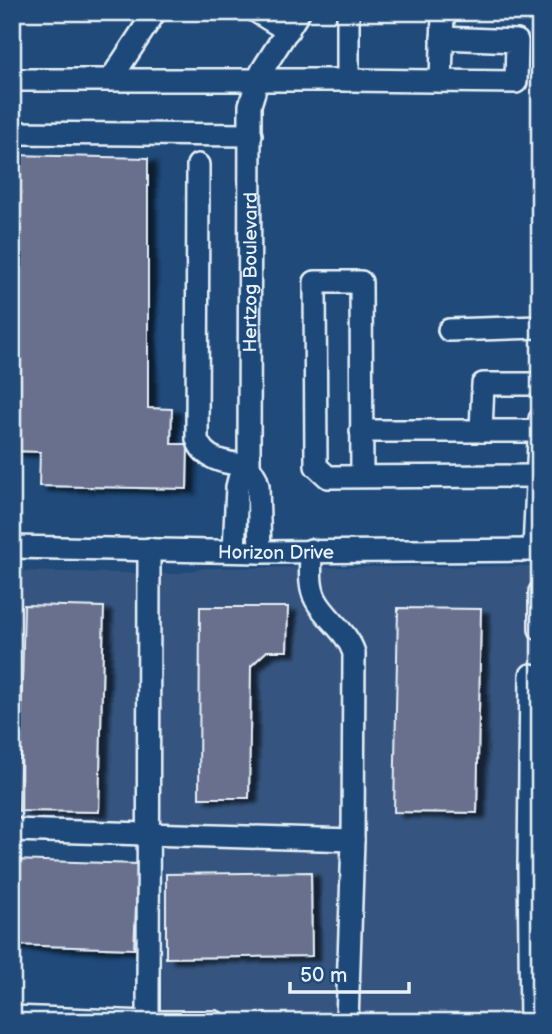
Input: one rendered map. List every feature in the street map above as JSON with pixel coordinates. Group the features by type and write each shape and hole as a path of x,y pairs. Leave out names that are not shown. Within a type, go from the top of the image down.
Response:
{"street":[{"path":"111,79 155,12"},
{"path":"257,12 288,31"},
{"name":"Hertzog Boulevard","path":"260,552 258,486 250,466 250,105 258,79 299,12"},
{"path":"348,12 348,79"},
{"path":"441,82 443,12"},
{"path":"12,79 516,82 517,41 442,38"},
{"path":"12,133 251,135"},
{"path":"198,164 197,439 208,456 250,466"},
{"path":"362,477 361,282 314,282 316,467 328,477 362,477 538,476"},
{"path":"449,330 540,327"},
{"path":"481,431 483,384 540,384"},
{"path":"537,550 540,417"},
{"path":"361,431 539,431"},
{"name":"Hertzog Boulevard","path":"234,551 237,487 239,479 250,466"},
{"name":"Horizon Drive","path":"12,547 260,552 537,550"},
{"path":"148,1022 149,549"},
{"path":"311,550 311,584 316,600 346,635 354,653 347,1022"},
{"path":"540,592 540,629"},
{"path":"531,676 531,1022"},
{"path":"12,830 352,840"},
{"path":"12,1017 215,1022"}],"shaded area":[{"path":"540,566 540,1016 162,1014 163,824 12,829 12,571 175,574 206,568"}],"building":[{"path":"12,155 148,158 148,408 172,409 171,444 188,444 187,489 39,486 40,452 12,451"},
{"path":"24,605 104,607 99,812 19,811"},
{"path":"200,607 288,607 287,651 267,651 251,666 249,798 199,798"},
{"path":"398,608 481,609 477,813 394,812"},
{"path":"12,860 138,864 134,949 12,945"},
{"path":"311,872 312,956 166,958 166,874"}]}
